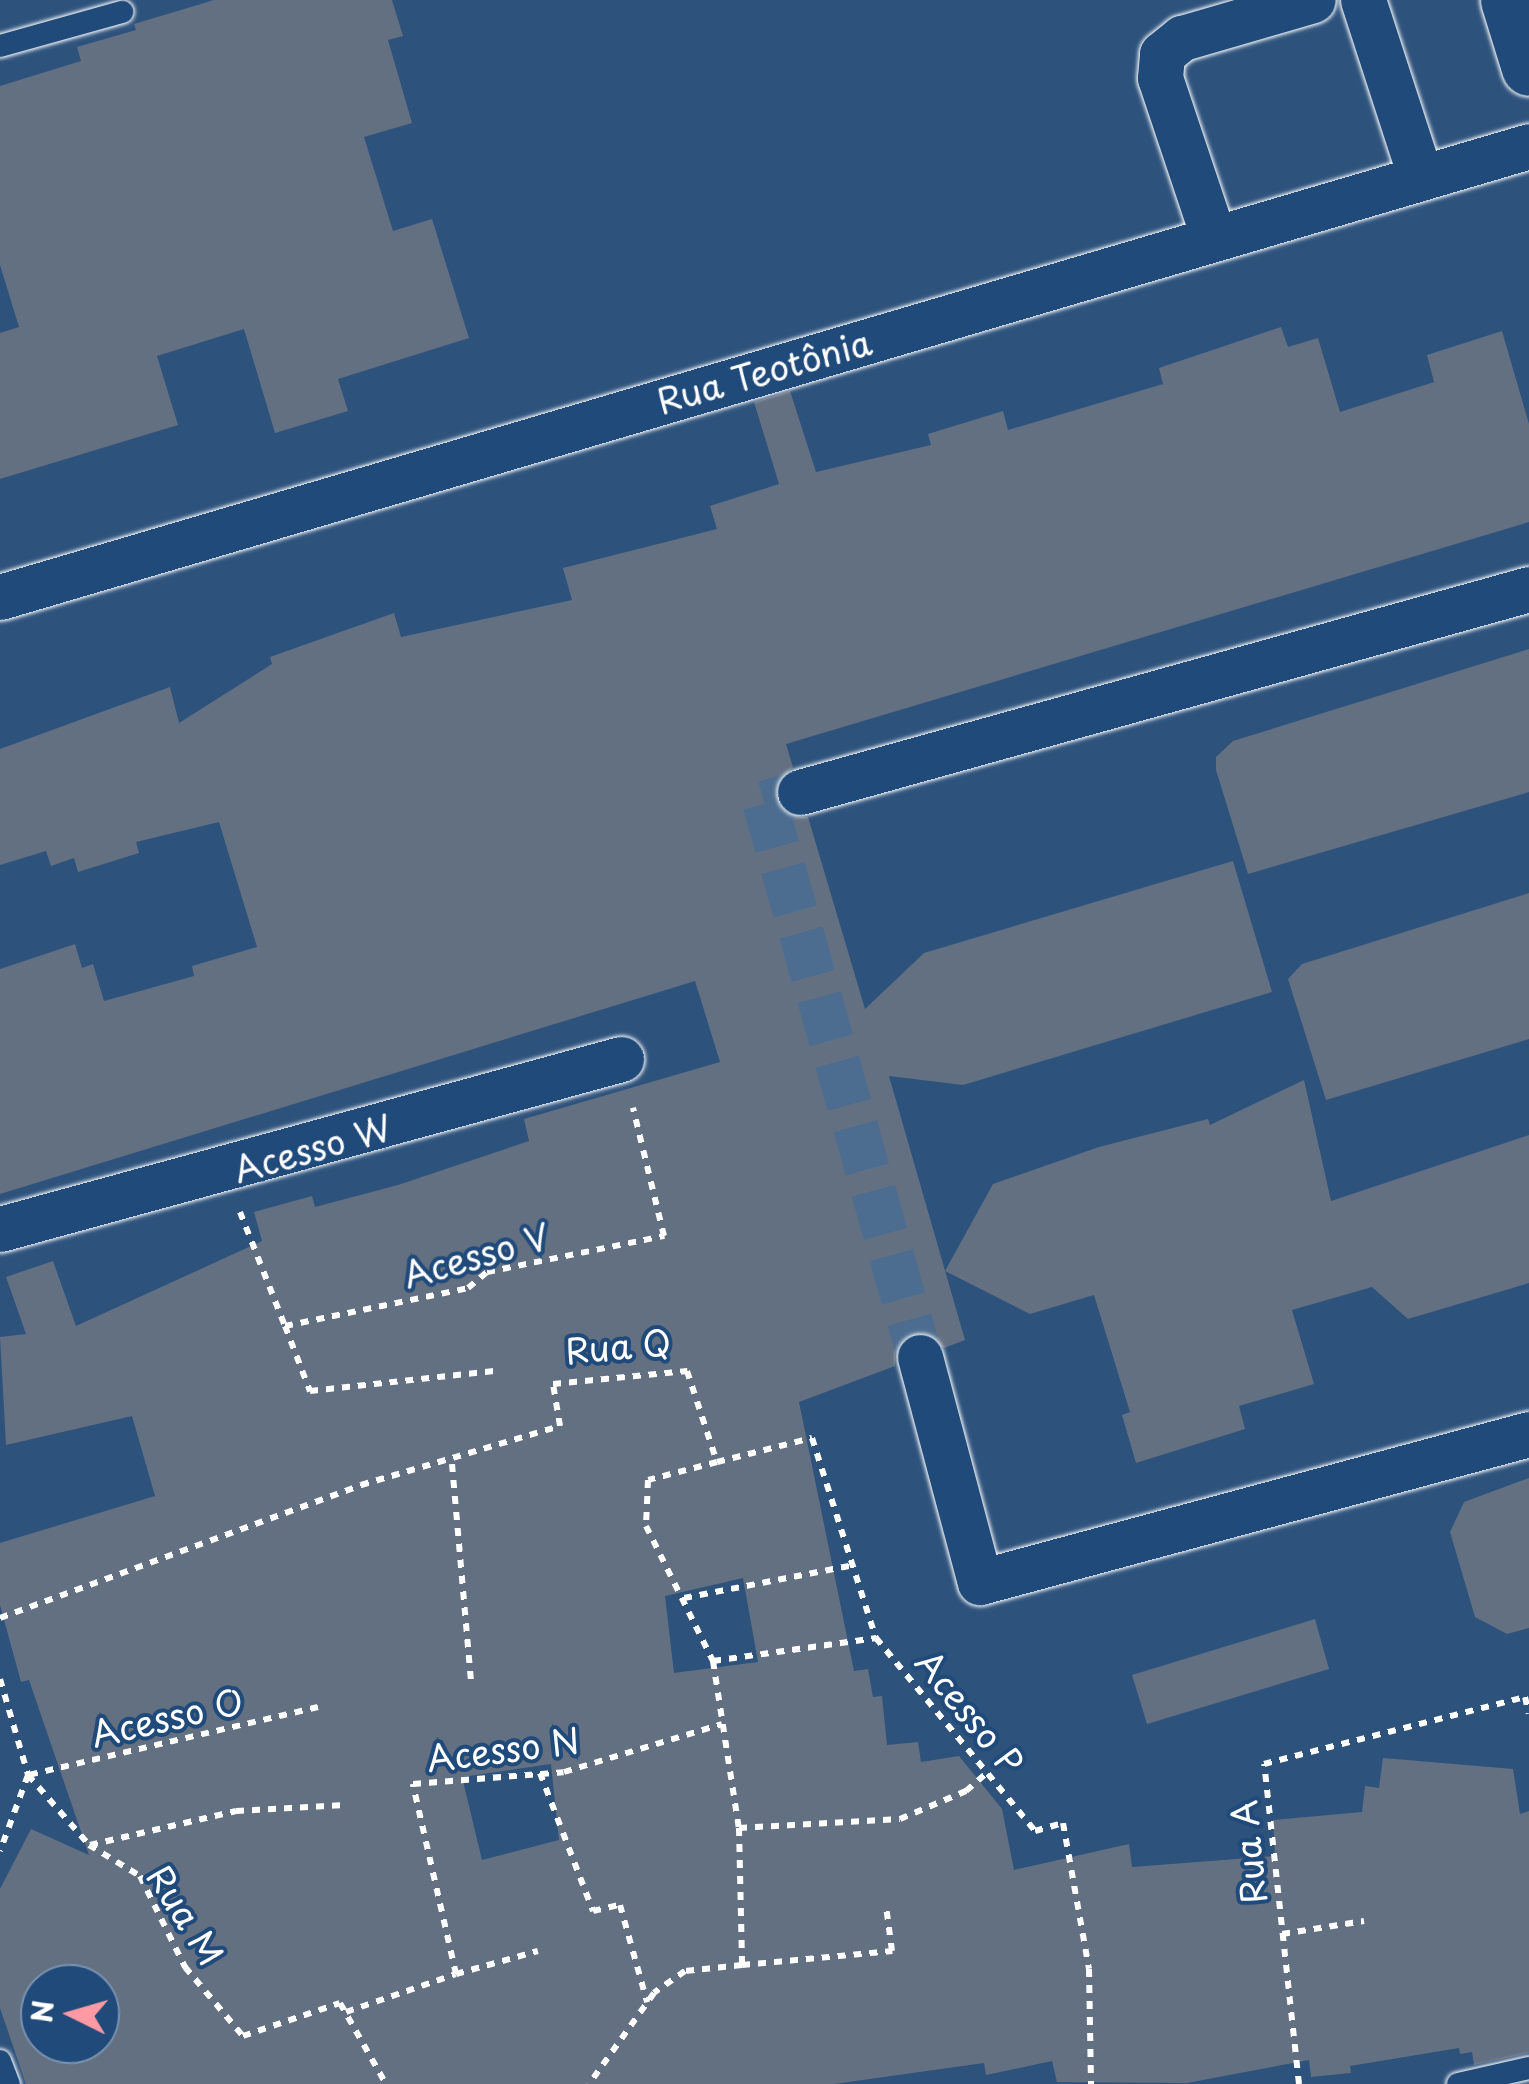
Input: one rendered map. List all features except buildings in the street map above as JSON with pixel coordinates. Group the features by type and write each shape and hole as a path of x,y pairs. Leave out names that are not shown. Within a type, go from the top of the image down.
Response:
{"main road":[{"path":"1508,0 1529,68"}],"street":[{"path":"1214,239 1160,78 1162,54 1182,38 1313,0"},
{"path":"1363,0 1421,178"},
{"name":"Rua Teotônia","path":"0,597 1529,146"},
{"path":"800,792 1529,589"},
{"name":"Acesso W","path":"0,1229 225,1173 621,1059"},
{"path":"920,1357 980,1582 1529,1434"}],"lane":[{"path":"0,46 122,12"},
{"path":"0,2061 9,2084"},
{"path":"1458,2084 1529,2068"}],"path":[{"name":"Acesso V","path":"285,1326 468,1288 487,1272 664,1236 621,1059"},
{"path":"225,1173 310,1390 494,1371"},
{"name":"Rua Q","path":"0,1618 361,1485 452,1464 560,1426 553,1384 688,1370 716,1462"},
{"name":"Acesso P","path":"716,1462 812,1438 876,1638 1035,1830 1063,1823 1090,1988 1091,2084"},
{"path":"716,1462 648,1480 646,1526 713,1661 739,1828 742,1965"},
{"path":"452,1464 471,1680"},
{"path":"684,1598 854,1565"},
{"path":"713,1661 876,1638"},
{"path":"0,1678 28,1776 0,1851"},
{"name":"Rua A","path":"1299,2084 1264,1764 1525,1697 1529,1714"},
{"name":"Acesso O","path":"28,1776 318,1707"},
{"name":"Acesso N","path":"456,1974 413,1784 540,1774 723,1724"},
{"path":"739,1828 900,1819 966,1792 987,1772"},
{"path":"540,1774 593,1911 620,1905 647,2003"},
{"name":"Rua M","path":"28,1776 89,1845 140,1876 184,1968 243,2036 340,2003 346,2012"},
{"path":"89,1845 236,1811 344,1806"},
{"path":"589,2084 647,2003 686,1970 892,1951 886,1906"},
{"path":"1282,1934 1364,1921"},
{"path":"386,2084 346,2012 538,1951"}],"tunnel":[{"path":"800,792 765,803 920,1357"}]}
